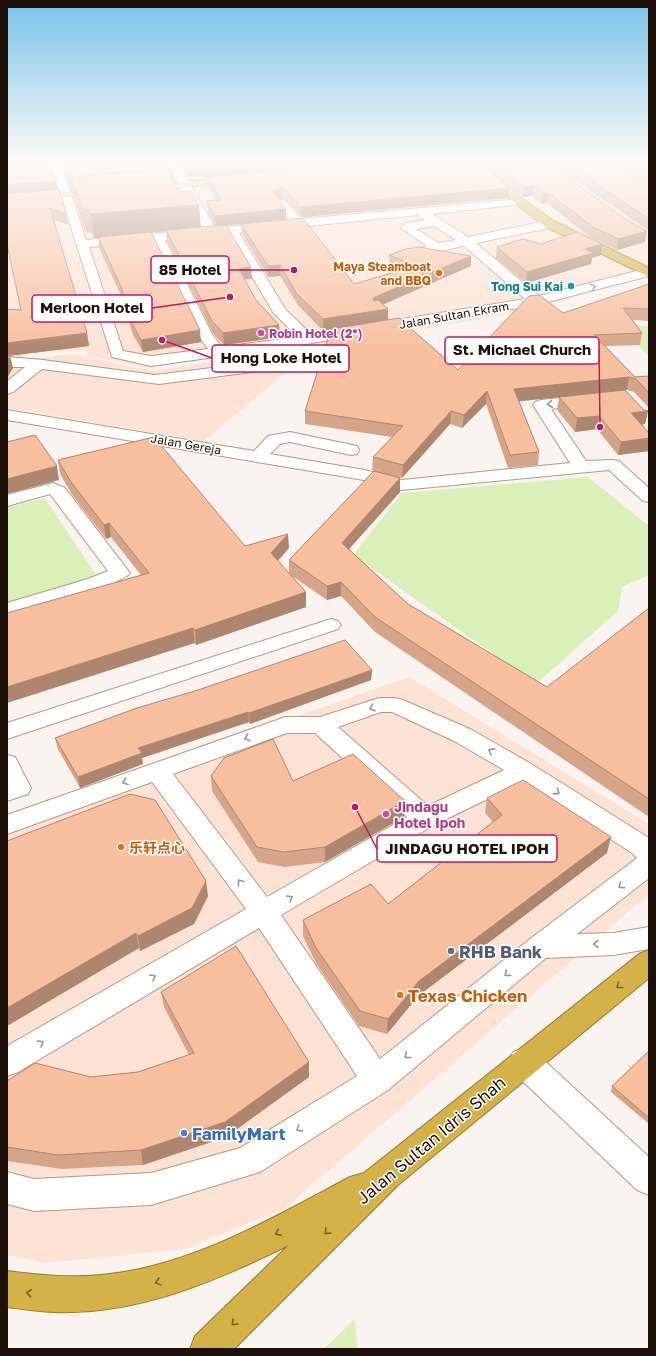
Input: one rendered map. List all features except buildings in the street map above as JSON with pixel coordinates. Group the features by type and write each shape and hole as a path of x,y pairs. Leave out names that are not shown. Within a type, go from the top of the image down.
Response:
{"highway":[{"path":"551,224 620,260 649,269"},
{"name":"Jalan Sultan Idris Shah","path":"208,1349 386,1174 649,962"},
{"path":"7,1289 54,1295 87,1294 122,1290 187,1273 262,1241 386,1174"}],"street":[{"path":"75,224 82,244 295,224"},
{"path":"207,224 211,232"},
{"path":"421,224 409,226 408,228 438,248"},
{"path":"440,224 467,242 536,301"},
{"path":"504,224 515,232"},
{"path":"398,256 549,224"},
{"path":"481,228 493,236"},
{"path":"231,230 280,312 307,339"},
{"path":"157,237 205,335 219,353"},
{"name":"Jalan Sultan Ekram","path":"82,244 117,354 151,361 219,353 291,342 536,301 649,269"},
{"path":"7,362 66,366 151,379 245,369 269,364 290,357 296,352 291,342"},
{"path":"7,389 39,364"},
{"path":"582,467 541,405 604,398"},
{"name":"Jalan Gereja","path":"7,415 365,475 402,485 613,465 649,497"},
{"path":"258,457 274,440 290,437 351,450"},
{"path":"630,480 649,478"},
{"path":"7,500 54,488 59,492 120,573 95,584 7,610"},
{"path":"7,731 331,624"},
{"path":"7,825 156,770 286,725 321,725 379,705 395,705 462,735 524,771 641,846 649,854"},
{"path":"321,725 425,818"},
{"path":"7,763 20,788 7,792"},
{"path":"156,770 264,913 377,1080"},
{"path":"7,1062 425,818 524,771"},
{"path":"7,1188 34,1195 151,1189 248,1161 377,1080 540,948 648,865 649,860"},
{"path":"540,948 613,944 649,938"},
{"path":"524,1062 649,1179"}],"shaded area":[{"path":"7,224 649,224 649,269 625,275 548,307 314,349 204,441 7,408","holes":["85,350 88,356 146,367 248,353 287,351 152,371 74,354 24,359 22,353"]},
{"path":"409,677 649,824 649,894 284,1209 184,1249 45,1263 7,1255 7,818"}],"green space":[{"path":"630,325 649,326 649,357 640,347"},
{"path":"588,477 649,526 649,575 622,587 618,611 536,684 353,555 402,493"},
{"path":"45,498 100,581 7,606 7,507"},
{"path":"355,1319 357,1349 324,1349"}],"place":[{"name":"85 Hotel","path":"294,270"},
{"name":"Maya Steamboat and BBQ","path":"439,273"},
{"name":"Tong Sui Kai","path":"571,286"},
{"name":"Merloon Hotel","path":"230,297"},
{"name":"Robin Hotel (2*)","path":"261,333"},
{"name":"Hong Loke Hotel","path":"162,340"},
{"name":"St. Michael Church","path":"600,427"},
{"name":"JINDAGU HOTEL IPOH","path":"355,807"},
{"name":"Jindagu Hotel Ipoh","path":"386,814"},
{"name":"乐轩点心","path":"121,847"},
{"name":"RHB Bank","path":"451,951"},
{"name":"Texas Chicken","path":"400,995"},
{"name":"FamilyMart","path":"184,1133"}]}
